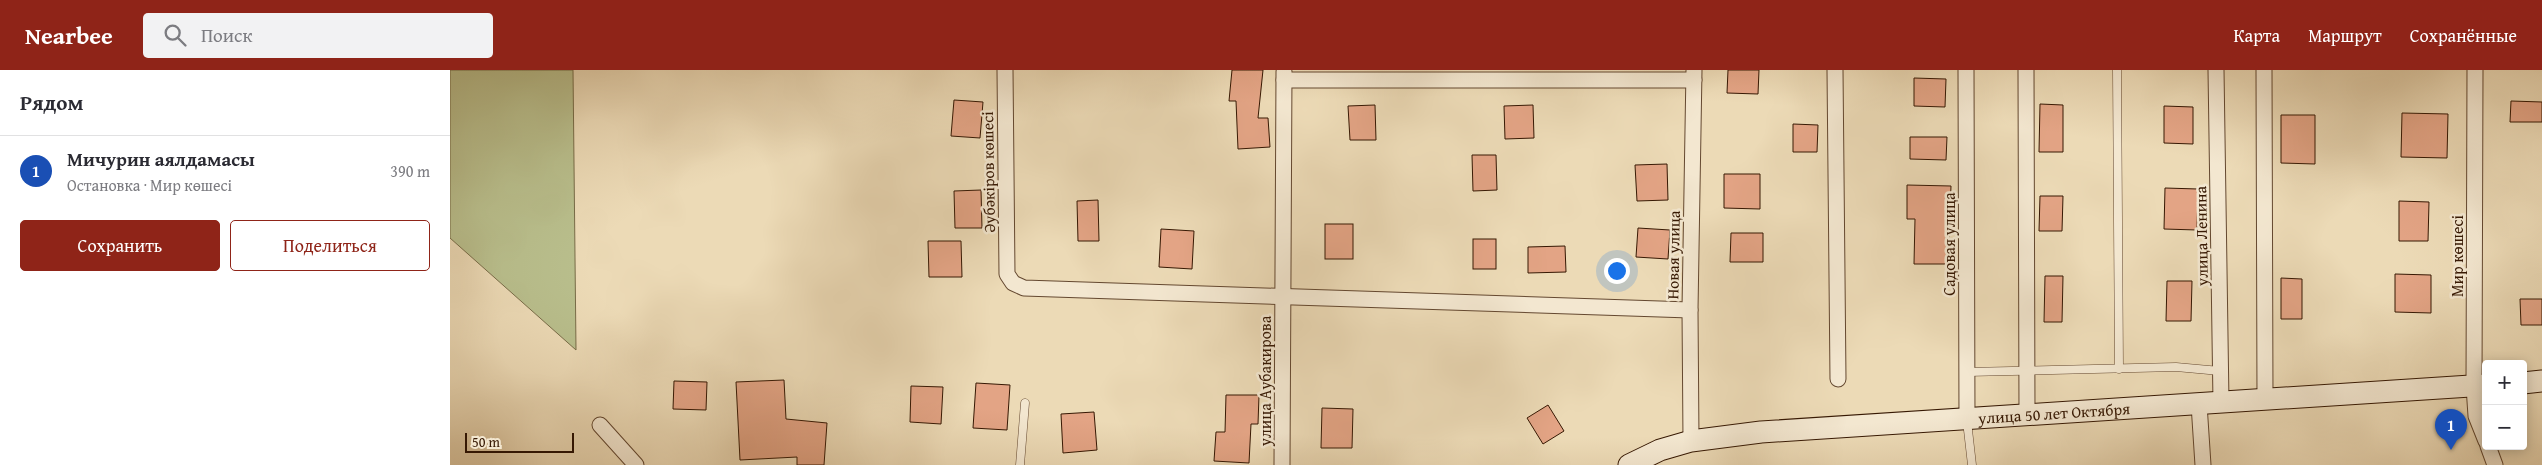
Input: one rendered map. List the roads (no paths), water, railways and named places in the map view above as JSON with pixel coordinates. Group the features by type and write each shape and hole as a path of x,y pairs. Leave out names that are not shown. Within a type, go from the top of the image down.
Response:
{"main road":[{"path":"2527,382 2542,381"},
{"name":"улица 50 лет Октября","path":"1629,465 1660,450 1691,441 1761,432 2480,385"}],"street":[{"name":"Әубәкіров көшесі","path":"1005,70 1007,274 1013,283 1024,288 1283,297"},
{"path":"1835,70 1838,378"},
{"name":"Садовая улица","path":"1966,70 1967,419"},
{"path":"2026,70 2027,415"},
{"name":"улица Ленина","path":"2216,70 2221,402"},
{"path":"2264,70 2265,399"},
{"name":"Мир көшесі","path":"2475,70 2480,385 2476,416 2482,431"},
{"path":"1284,75 1694,75"},
{"name":"улица Аубакирова","path":"1282,465 1284,75"},
{"name":"Новая улица","path":"1691,441 1690,310 1694,75"},
{"path":"1283,297 1690,310"},
{"path":"2199,404 2203,465"},
{"path":"600,425 636,465"},
{"path":"2489,450 2495,465"}],"lane":[{"path":"2117,70 2119,369"},
{"path":"1967,372 2176,367 2220,371"},
{"path":"1020,465 1025,403"},
{"path":"1967,419 1972,465"}],"place":[{"name":"Мичурин аялдамасы","path":"2451,450"}]}
